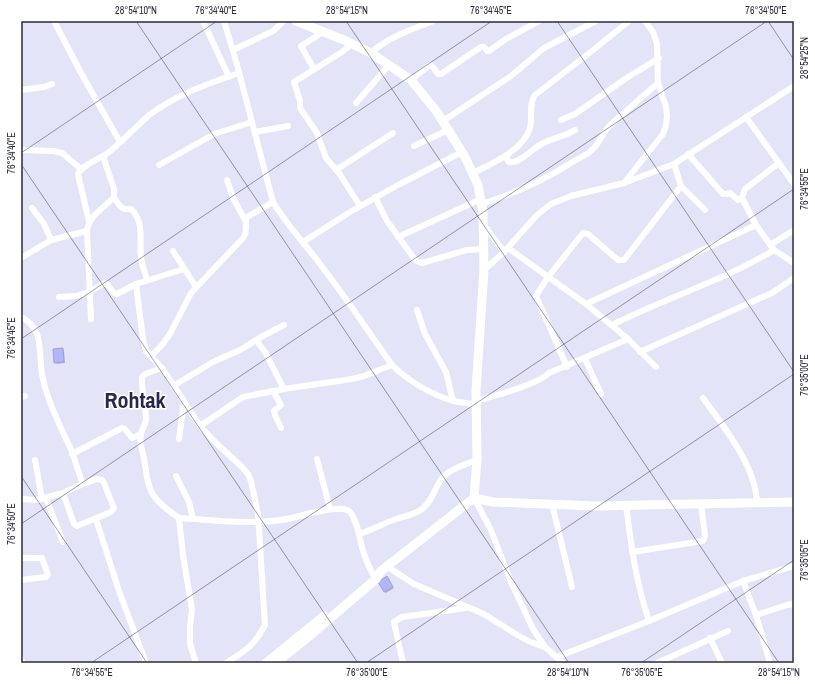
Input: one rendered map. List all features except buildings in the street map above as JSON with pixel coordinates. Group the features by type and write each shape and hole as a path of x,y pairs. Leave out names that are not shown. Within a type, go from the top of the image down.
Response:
{"street":[{"path":"54,21 120,142"},
{"path":"203,21 229,77"},
{"path":"224,21 273,202 288,225 326,272 392,365 401,374 439,396 453,401 476,403 541,380 549,373 567,367 628,339"},
{"path":"233,50 273,31 284,21"},
{"path":"371,53 391,38 433,21"},
{"path":"411,80 430,65 438,74 441,74 481,47 484,46 489,51 506,39 539,21"},
{"path":"443,121 506,80 544,48 596,21"},
{"path":"473,173 505,156 520,144 527,136 530,128 531,104 535,95 592,52 629,21"},
{"path":"624,184 662,134 666,125 666,107 658,83 659,58 656,38 645,21"},
{"path":"302,22 371,53 411,80 443,121 462,152 478,185 482,202 484,225 484,270 476,390 477,460 474,498 491,530 511,582 533,629 544,647"},
{"path":"314,69 301,46 323,32"},
{"path":"352,44 342,52 295,80 294,85 300,102 300,108 318,133 326,158 336,170 360,206"},
{"path":"561,120 575,114 625,79 659,58"},
{"path":"356,103 389,65"},
{"path":"91,319 87,231 89,221 78,175 81,169 103,156 148,117 178,97 204,85 239,73"},
{"path":"398,237 482,202 504,197 559,171 591,151 599,141 604,131 658,83"},
{"path":"21,90 40,88 52,84"},
{"path":"484,270 506,250 537,215 551,204 571,196 624,184 674,164 794,86"},
{"path":"746,117 794,184"},
{"path":"159,165 214,134 252,122"},
{"path":"255,132 288,126"},
{"path":"414,146 448,130"},
{"path":"505,156 509,162 515,162 544,143 575,130"},
{"path":"336,170 393,133"},
{"path":"21,150 53,151 62,153 81,169"},
{"path":"303,242 375,197 462,152"},
{"path":"688,154 723,194 730,193 738,200 742,198"},
{"path":"103,156 114,189 114,197 122,208 131,209 135,212 141,232 141,258 147,280"},
{"path":"779,163 745,189 742,198 756,225 770,245 774,250 794,263"},
{"path":"674,164 681,186 705,210"},
{"path":"152,356 170,334 191,293 210,275 244,237 247,230 245,220 233,198 227,180"},
{"path":"567,367 536,296 548,277 583,233 588,234 618,260 624,260 681,186"},
{"path":"89,221 114,197"},
{"path":"375,197 383,215 418,263 467,250 483,249"},
{"path":"245,220 249,214 273,202"},
{"path":"32,208 44,224 51,240"},
{"path":"484,225 506,250 586,304 628,339 656,367"},
{"path":"586,304 756,225"},
{"path":"770,245 794,230"},
{"path":"21,258 51,240 87,231"},
{"path":"612,325 643,309 699,287 757,261 774,250"},
{"path":"173,251 196,287"},
{"path":"59,297 76,296 89,292 105,283 115,294 120,293 136,284 171,274 184,268"},
{"path":"640,352 772,293 794,278"},
{"path":"136,284 142,339 146,351 162,368 200,426 248,474 251,481 259,522 265,625 258,638 252,645 226,663"},
{"path":"417,310 426,334 446,372 453,401"},
{"path":"21,317 30,324 37,333 40,341 42,374 47,396 83,484"},
{"path":"173,386 212,362 242,348 284,325"},
{"path":"256,340 265,352 284,389"},
{"path":"585,359 601,394"},
{"path":"200,426 243,397 284,389 352,379 392,365"},
{"path":"162,368 145,374 142,377 146,424 141,434 142,448 150,489 154,498 162,506 179,518 259,522 289,519 330,509 347,509 350,512 359,534 364,553 379,573 419,586 484,614 528,641 544,647 563,663"},
{"path":"273,391 281,404 274,411 275,416 282,428"},
{"path":"703,398 727,432 748,468 754,480 757,492 757,503"},
{"path":"179,439 184,402"},
{"path":"72,454 122,428 125,429 132,438 141,434"},
{"path":"317,459 330,509"},
{"path":"35,460 44,498 63,542"},
{"path":"359,534 421,510 432,500 444,476 460,466 477,460"},
{"path":"176,476 189,502 193,519"},
{"path":"21,499 44,498 63,493 97,479 102,480 104,483 113,506 113,510 96,519 75,525 63,493"},
{"path":"474,498 493,502 626,505 794,502"},
{"path":"266,663 474,498"},
{"path":"632,552 703,542 705,536 701,503"},
{"path":"552,504 572,587"},
{"path":"626,505 634,568 649,622"},
{"path":"179,518 183,555 192,610 190,644 196,663"},
{"path":"96,519 119,591 146,663"},
{"path":"21,558 42,558 48,575 46,577 21,580"},
{"path":"557,657 649,622 743,581 794,566"},
{"path":"276,663 313,633 379,573"},
{"path":"743,581 756,615 770,663"},
{"path":"756,615 787,605 794,606"},
{"path":"403,663 394,622 397,619 402,617 468,608"},
{"path":"657,663 668,661 710,638 728,631"},
{"path":"710,638 722,663"},
{"path":"21,659 23,663"}],"district":[{"name":"Rohtak","path":"135,400"}]}
